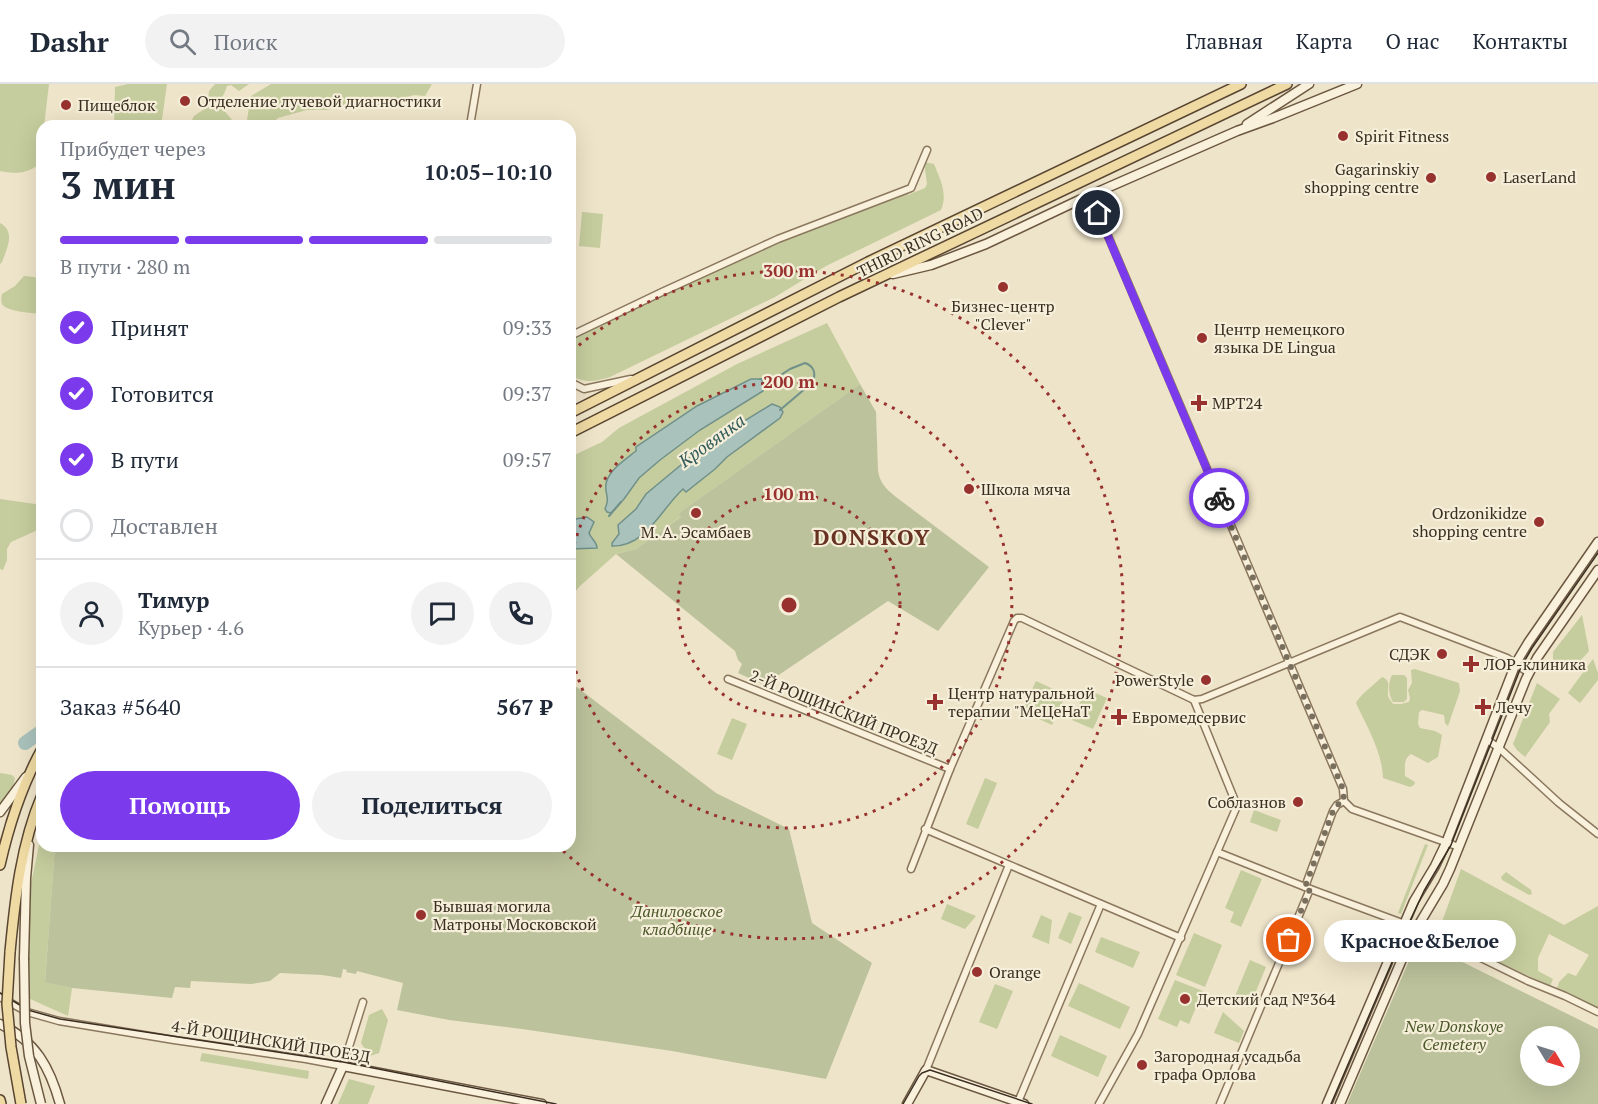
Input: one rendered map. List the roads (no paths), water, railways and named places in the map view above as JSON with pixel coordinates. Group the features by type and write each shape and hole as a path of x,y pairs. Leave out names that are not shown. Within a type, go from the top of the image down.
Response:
{"main road":[{"name":"THIRD RING ROAD","path":"576,410 868,262 1241,84"},
{"name":"THIRD RING ROAD","path":"576,430 881,277 1287,84"},
{"path":"1237,130 1309,84"},
{"path":"881,277 931,265 986,244 1237,130 1357,84"},
{"path":"1327,1104 1414,901 1446,843 1516,663 1598,542"},
{"path":"1340,1104 1416,928 1443,884 1529,673 1598,570"},
{"path":"0,812 36,760"},
{"path":"0,866 16,808 31,769"},
{"path":"21,1104 10,1047 7,1004 10,952 19,875 36,812"},
{"path":"31,827 26,878 25,1023 29,1056 41,1104"},
{"path":"0,1024 25,1040 37,1052 48,1068 60,1104"},
{"path":"326,1104 343,1066"},
{"name":"4-Й РОЩИНСКИЙ ПРОЕЗД","path":"343,1066 542,1104"},
{"path":"907,1104 926,1070 1021,1103"}],"street":[{"path":"471,120 477,84"},
{"path":"576,333 778,239 911,188 927,150"},
{"path":"1097,210 1101,192"},
{"path":"1083,199 1097,210 1343,789 1344,801 1352,809 1459,847"},
{"path":"576,385 584,389 644,377"},
{"path":"911,868 950,769 1017,618 1022,618 1194,700 1203,699 1400,617 1508,658 1529,673"},
{"name":"2-Й РОЩИНСКИЙ ПРОЕЗД","path":"728,680 950,769"},
{"path":"1099,1104 1138,1034 1237,806 1194,700"},
{"path":"1486,739 1598,834"},
{"path":"1220,1104 1307,888 1333,811 1344,801"},
{"path":"925,829 1181,938"},
{"path":"1217,852 1432,934 1598,1012"},
{"path":"926,1070 1009,865"},
{"path":"1021,1103 1101,904"},
{"name":"4-Й РОЩИНСКИЙ ПРОЕЗД","path":"0,997 27,1012 59,1022 343,1066"},
{"path":"343,1066 363,1002"}],"water":[{"path":"751,379 761,379 764,384 763,391 700,430 660,460 639,478 611,513 607,512 605,509 608,478 636,451 636,447 697,406"},
{"path":"772,404 780,407 783,412 780,418 727,457 686,492 683,489 644,534 624,545 612,546 619,534 618,525 636,509 646,494 705,445"},
{"path":"587,517 594,522 589,533 597,548 576,549 576,519"}],"waterway":[{"name":"Кровянка","path":"760,379 776,378 805,363 812,368 813,382 780,410"},
{"name":"Кровянка","path":"609,516 621,502"},
{"path":"25,743 36,735"}],"tram line":[{"path":"1331,1104 1408,925 1424,891 1451,845 1521,667 1598,553"},
{"path":"0,993 28,1010 60,1019 343,1062 556,1104"},
{"path":"903,1104 919,1076 930,1070 1032,1104"}],"place":[{"name":"Отделение лучевой диагностики","path":"185,101"},
{"name":"Пищеблок","path":"66,105"},
{"name":"Spirit Fitness","path":"1343,136"},
{"name":"LaserLand","path":"1491,177"},
{"name":"Gagarinskiy shopping centre","path":"1431,178"},
{"name":"Бизнес-центр \"Clever\"","path":"1003,287"},
{"name":"Центр немецкого языка DE Lingua","path":"1202,338"},
{"name":"МРТ24","path":"1199,403"},
{"name":"Школа мяча","path":"969,489"},
{"name":"М. А. Эсамбаев","path":"696,513"},
{"name":"Ordzonikidze shopping centre","path":"1539,522"},
{"name":"СДЭК","path":"1442,654"},
{"name":"ЛОР-клиника","path":"1471,664"},
{"name":"PowerStyle","path":"1206,680"},
{"name":"Центр натуральной терапии \"МеЦеНаТ","path":"935,702"},
{"name":"Лечу","path":"1483,707"},
{"name":"Евромедсервис","path":"1119,717"},
{"name":"Соблазнов","path":"1298,802"},
{"name":"Бывшая могила Матроны Московской","path":"421,915"},
{"name":"Красное&Белое","path":"1289,940"},
{"name":"Orange","path":"977,972"},
{"name":"Детский сад №364","path":"1185,999"},
{"name":"Загородная усадьба графа Орлова","path":"1142,1065"}],"district":[{"name":"DONSKOY","path":"872,537"}],"park label":[{"name":"Даниловское кладбище","path":"677,920"},
{"name":"New Donskoye Cemetery","path":"1454,1035"}]}
